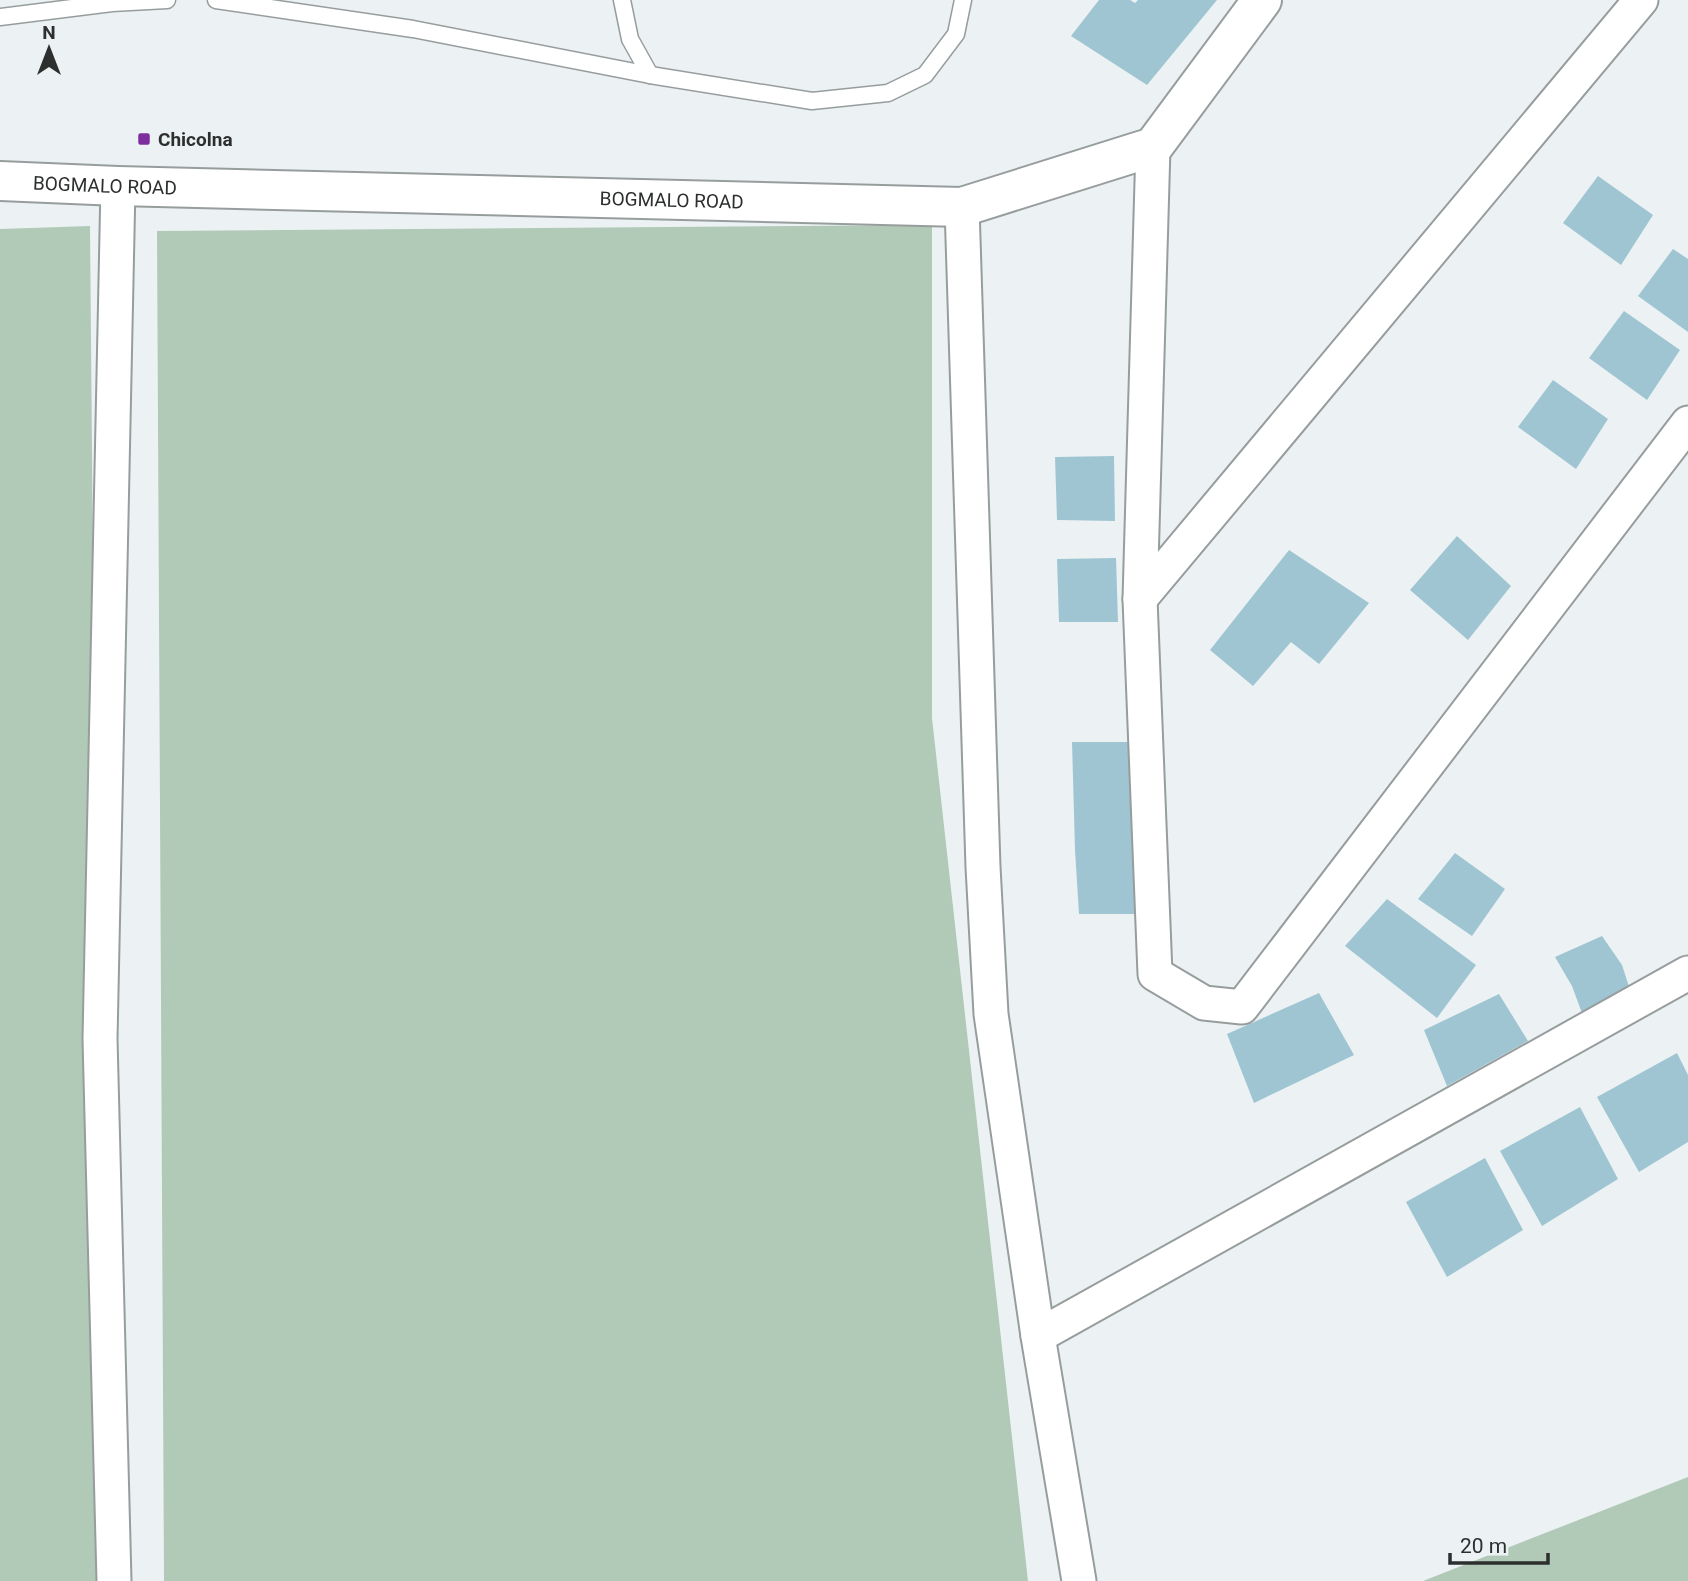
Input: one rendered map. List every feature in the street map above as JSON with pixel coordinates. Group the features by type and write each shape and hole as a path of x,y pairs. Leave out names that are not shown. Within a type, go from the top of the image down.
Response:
{"street":[{"path":"1262,0 1153,147 1140,599 1155,974 1203,1003 1242,1007 1688,423"},
{"path":"1140,599 1641,0"},
{"name":"BOGMALO ROAD","path":"0,181 962,207 1153,147"},
{"path":"114,1581 100,1039 118,186"},
{"path":"962,207 982,853 991,1014 1038,1336 1079,1581"},
{"path":"1038,1336 1688,973"}],"lane":[{"path":"0,17 112,3 167,0"},
{"path":"216,0 413,29 650,75 812,100 888,93 925,75 956,34 963,0"},
{"path":"622,0 630,39 650,75"}],"green space":[{"path":"932,225 932,718 1028,1581 164,1581 157,231"},
{"path":"90,226 102,1581 0,1581 0,229"},
{"path":"1688,1477 1688,1581 1423,1581"}],"building":[{"path":"1099,0 1130,0 1135,3 1138,0 1217,0 1147,85 1071,36"},
{"path":"1598,176 1653,215 1621,265 1563,223"},
{"path":"1673,249 1688,259 1688,332 1638,296"},
{"path":"1624,311 1680,350 1647,400 1589,358"},
{"path":"1553,380 1608,419 1576,469 1518,427"},
{"path":"1114,456 1115,521 1057,520 1055,457"},
{"path":"1457,536 1511,586 1468,640 1410,590"},
{"path":"1289,550 1369,603 1319,664 1291,642 1253,686 1210,650"},
{"path":"1116,558 1118,622 1059,622 1057,559"},
{"path":"1072,742 1130,742 1136,914 1079,914"},
{"path":"1455,853 1505,889 1472,936 1418,899"},
{"path":"1387,899 1476,965 1437,1018 1345,946"},
{"path":"1602,936 1622,965 1633,999 1586,1024 1572,986 1555,957"},
{"path":"1319,993 1354,1055 1254,1103 1227,1034"},
{"path":"1499,994 1528,1041 1447,1086 1424,1030"},
{"path":"1677,1053 1688,1075 1688,1142 1639,1172 1597,1097"},
{"path":"1580,1107 1618,1179 1542,1226 1500,1151"},
{"path":"1485,1158 1523,1230 1447,1277 1406,1202"}],"place":[{"name":"Chicolna","path":"144,139"}]}
